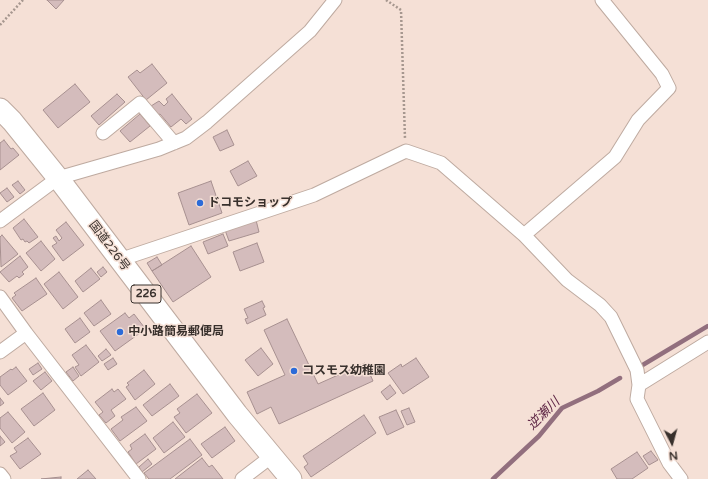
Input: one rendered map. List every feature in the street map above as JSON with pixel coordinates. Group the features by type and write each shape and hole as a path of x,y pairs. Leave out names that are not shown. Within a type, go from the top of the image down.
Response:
{"highway":[{"name":"国道226号","path":"0,109 12,121 58,178 237,414 291,479"}],"street":[{"path":"0,221 58,178 159,149 186,138 207,122 310,31 335,0"},
{"path":"524,235 615,157 638,120 669,88 662,74 602,0"},
{"path":"103,133 140,103 174,143"},
{"path":"120,260 314,195 406,152 441,163 524,235 567,280 600,305 611,317 637,370 639,385 638,399 668,463 681,479"},
{"path":"0,298 138,479"},
{"path":"0,352 26,333"},
{"path":"639,385 708,342"},
{"path":"242,479 272,456"},
{"path":"0,474 4,479"}],"path":[{"path":"0,25 23,0"},
{"path":"386,0 401,10 406,152"}],"building":[{"path":"47,0 64,0 56,9"},
{"path":"152,64 167,83 146,100 128,77 137,70 140,73"},
{"path":"75,84 90,102 58,128 43,110"},
{"path":"117,94 125,102 99,125 91,116"},
{"path":"172,94 192,119 186,124 181,119 171,127 151,106 159,101 164,106 168,102 166,99"},
{"path":"140,114 150,126 130,142 120,131"},
{"path":"227,130 234,145 220,151 213,137"},
{"path":"4,140 11,149 13,148 19,155 0,170 0,143"},
{"path":"248,161 257,176 238,186 230,171"},
{"path":"18,181 25,190 20,194 12,185"},
{"name":"ドコモショップ","path":"211,181 222,213 189,225 178,193"},
{"path":"7,188 14,197 7,202 0,193"},
{"path":"24,219 38,237 29,243 27,241 25,242 23,239 21,240 13,228"},
{"path":"256,220 259,232 229,241 225,230"},
{"path":"66,222 84,245 63,261 52,246 57,243 53,238 56,236 59,241 62,238 56,230"},
{"path":"223,234 228,246 208,254 203,242"},
{"path":"2,235 18,254 1,267 0,237"},
{"path":"41,241 55,259 41,271 26,253"},
{"path":"257,243 264,262 240,271 233,252"},
{"path":"191,246 211,277 173,302 152,271"},
{"path":"20,256 28,267 22,272 24,274 19,278 17,276 9,282 0,272"},
{"path":"157,257 162,265 152,271 147,263"},
{"path":"103,267 107,272 101,277 97,272"},
{"path":"91,268 100,279 83,292 75,281"},
{"path":"59,272 78,297 63,309 44,284"},
{"path":"36,278 47,294 22,311 12,298 16,295 14,293"},
{"path":"101,300 111,314 94,326 84,313"},
{"path":"262,301 265,307 263,308 266,315 247,324 245,319 248,318 244,309"},
{"name":"中小路簡易郵便局","path":"125,313 129,318 134,314 144,327 139,331 140,333 115,351 100,331"},
{"path":"80,318 90,332 75,343 65,329"},
{"path":"287,319 318,384 365,363 373,381 279,424 271,407 257,414 247,392 285,375 264,330"},
{"path":"86,345 99,362 81,376 75,367 79,365 72,355"},
{"path":"261,348 273,364 258,376 245,360"},
{"path":"106,349 111,355 102,361 98,356"},
{"path":"113,358 117,364 108,370 104,364"},
{"path":"416,358 429,377 403,394 388,373 401,364 402,367"},
{"path":"38,363 42,369 33,375 29,369"},
{"path":"16,367 27,381 8,395 0,385 0,377"},
{"path":"73,367 79,376 73,381 66,372"},
{"path":"144,370 155,384 135,400 126,387 129,385 127,383"},
{"path":"45,372 52,381 41,390 33,381"},
{"path":"170,384 179,396 152,416 143,405"},
{"path":"390,385 396,393 387,400 381,392"},
{"path":"112,389 114,392 118,389 126,399 111,410 115,416 106,423 99,415 103,412 95,402"},
{"path":"43,393 55,410 34,426 21,409"},
{"path":"197,394 212,413 186,433 174,417 180,413 177,409"},
{"path":"0,398 4,403 0,406"},
{"path":"136,407 147,421 120,441 111,429 123,420 121,417"},
{"path":"409,408 415,422 407,425 401,411"},
{"path":"396,410 404,427 387,435 379,417"},
{"path":"8,412 25,432 12,443 0,428 0,418"},
{"path":"364,415 376,433 311,477 304,467 308,464 303,456"},
{"path":"173,422 185,437 164,453 153,438"},
{"path":"225,427 235,441 212,458 201,444"},
{"path":"145,434 156,449 136,464 128,452 132,449 130,445"},
{"path":"0,436 5,442 0,446"},
{"path":"28,438 41,454 20,469 10,456 17,452 14,448"},
{"path":"190,439 202,455 170,479 149,479 144,473"},
{"path":"651,451 658,460 649,465 643,456"},
{"path":"637,452 648,468 632,479 617,479 611,469"},
{"path":"202,458 209,467 212,465 223,479 175,479"},
{"path":"148,459 152,464 142,472 139,467"},
{"path":"88,470 96,479 77,479"},
{"path":"61,477 61,479 41,479"}],"waterway":[{"name":"逆瀬川","path":"641,366 708,326"},
{"name":"逆瀬川","path":"493,479 539,436 562,408 598,391 620,378"}],"place":[{"name":"ドコモショップ","path":"200,203"},
{"name":"中小路簡易郵便局","path":"120,332"},
{"name":"コスモス幼稚園","path":"294,371"}]}
